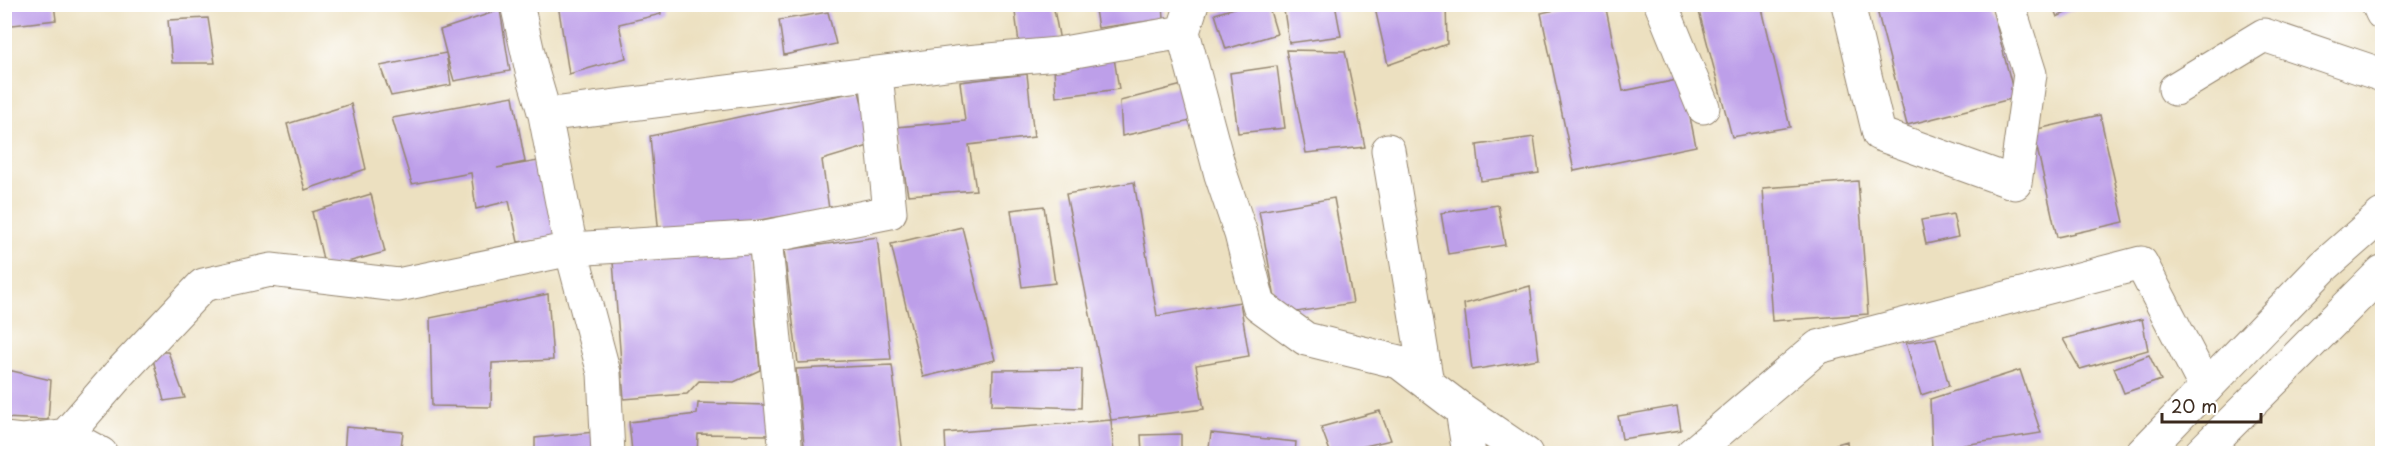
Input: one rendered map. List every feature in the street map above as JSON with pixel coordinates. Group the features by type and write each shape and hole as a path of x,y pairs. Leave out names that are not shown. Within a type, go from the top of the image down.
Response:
{"street":[{"path":"518,4 532,70 545,115 571,249 604,373 608,453"},
{"path":"1848,4 1879,134 2015,183 2030,74 2008,4"},
{"path":"2378,4 2382,13"},
{"path":"1657,7 1703,107"},
{"path":"545,115 955,63 1058,54 1187,18 1221,176 1240,234 1259,305 1306,339 1399,362 1462,410 1526,453"},
{"path":"2175,89 2264,35 2382,75"},
{"path":"66,435 118,375 203,285 271,270 398,285 571,249 765,237 890,212 876,74"},
{"path":"1388,150 1427,383"},
{"path":"2142,453 2324,266 2382,215"},
{"path":"765,237 786,453"},
{"path":"1692,453 1818,347 2141,263 2206,388"},
{"path":"2200,453 2382,272"},
{"path":"1462,410 1469,453"},
{"path":"4,439 22,441 66,435 101,453"}],"building":[{"path":"4,4 54,4 56,20 4,26"},
{"path":"558,4 660,4 661,14 619,24 626,58 569,74"},
{"path":"1014,4 1053,4 1060,41 1019,43"},
{"path":"1094,4 1163,4 1164,19 1098,28"},
{"path":"1247,4 1268,4 1277,34 1226,49 1215,14"},
{"path":"1283,4 1335,4 1341,36 1289,43"},
{"path":"1374,4 1446,4 1447,44 1388,65"},
{"path":"1581,4 1605,4 1623,91 1682,79 1696,146 1574,171 1541,13"},
{"path":"1697,4 1761,4 1790,127 1732,137"},
{"path":"1900,4 1991,4 2015,98 1907,125 1877,10"},
{"path":"2052,4 2085,4 2057,17"},
{"path":"500,10 510,71 454,81 440,30"},
{"path":"828,12 836,44 784,55 779,20"},
{"path":"208,18 215,63 172,63 168,20"},
{"path":"1286,50 1345,51 1365,147 1306,153"},
{"path":"446,53 451,85 391,96 380,66"},
{"path":"1114,58 1119,89 1056,97 1054,68"},
{"path":"1277,66 1285,128 1238,133 1230,73"},
{"path":"1027,74 1034,137 969,145 976,190 908,195 896,127 965,121 960,82"},
{"path":"1190,83 1191,121 1122,136 1120,101"},
{"path":"859,91 872,145 822,160 829,209 659,236 650,136"},
{"path":"513,96 525,162 497,168 538,161 557,237 518,242 509,201 476,209 471,173 412,184 392,118"},
{"path":"351,104 366,169 305,190 287,124"},
{"path":"2100,115 2124,222 2057,237 2033,130"},
{"path":"1534,137 1539,173 1481,181 1477,145"},
{"path":"1858,181 1868,314 1772,321 1763,188"},
{"path":"1134,182 1157,316 1240,302 1249,356 1196,365 1204,409 1111,420 1066,194"},
{"path":"371,194 385,252 325,268 312,212"},
{"path":"1334,198 1353,303 1278,315 1259,211"},
{"path":"1498,205 1505,245 1448,254 1441,213"},
{"path":"1044,206 1055,283 1022,287 1011,210"},
{"path":"1953,214 1958,237 1926,244 1921,220"},
{"path":"962,227 995,360 923,377 891,244"},
{"path":"877,237 891,359 798,363 784,250"},
{"path":"750,251 760,370 734,382 699,381 687,394 624,399 613,262"},
{"path":"1530,286 1539,359 1472,370 1464,304"},
{"path":"548,294 553,360 492,363 491,407 432,406 430,318"},
{"path":"2142,319 2148,350 2080,369 2063,339"},
{"path":"1936,338 1949,386 1921,395 1906,343"},
{"path":"151,352 168,352 185,398 164,401"},
{"path":"2149,355 2161,380 2124,393 2114,368"},
{"path":"892,365 903,454 805,454 796,369"},
{"path":"4,369 51,380 48,420 4,418"},
{"path":"1082,369 1081,408 992,405 993,370"},
{"path":"2020,370 2041,433 1932,450 1930,399"},
{"path":"698,403 767,405 768,435 698,434 697,454 632,452 629,422 697,414"},
{"path":"1677,406 1681,430 1622,439 1618,416"},
{"path":"1380,411 1391,440 1331,454 1321,427"},
{"path":"1111,420 1114,454 946,454 945,433"},
{"path":"346,427 403,432 400,454 344,454"},
{"path":"594,432 596,454 535,454 535,438"},
{"path":"1211,433 1296,442 1295,454 1208,454"},
{"path":"1181,434 1181,454 1142,454 1141,435"},
{"path":"1847,441 1848,454 1806,454 1806,453"}]}
